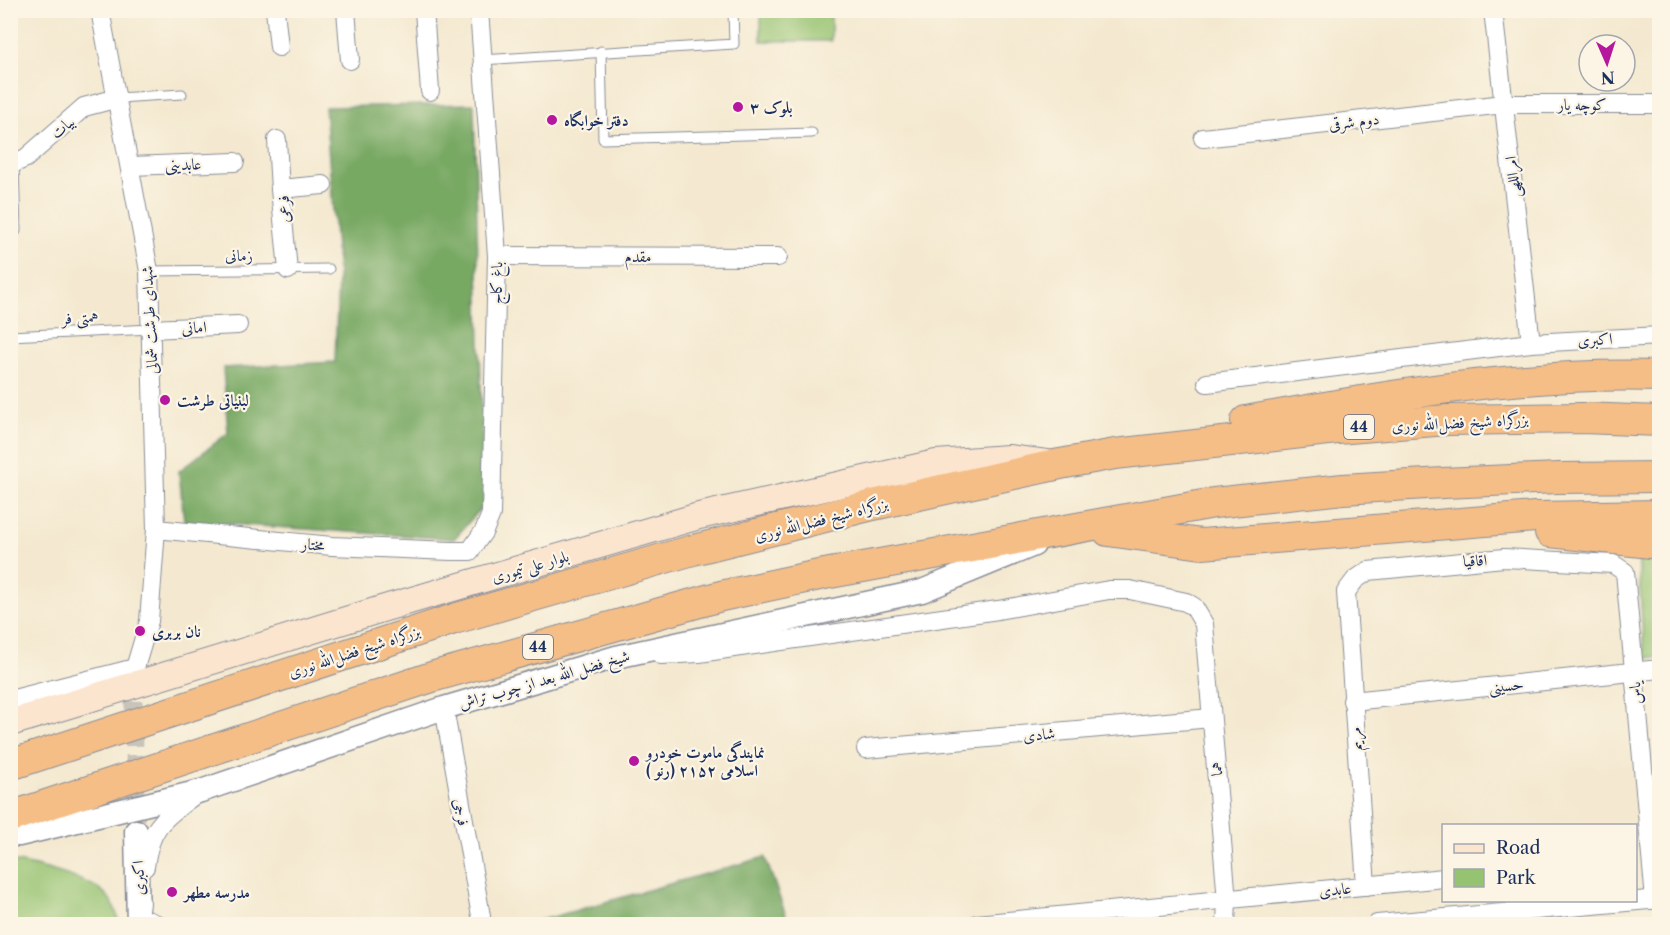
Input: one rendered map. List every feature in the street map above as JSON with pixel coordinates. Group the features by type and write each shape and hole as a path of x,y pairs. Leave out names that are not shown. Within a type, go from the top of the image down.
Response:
{"highway":[{"path":"1115,453 1225,425 1323,407 1427,392 1659,370"},
{"path":"1617,375 1659,376"},
{"name":"بزرگراه شیخ فضل‌الله نوری","path":"10,765 454,619 693,550 873,505 1060,464 1115,453 1337,429 1447,420 1582,418 1659,421"},
{"name":"44","path":"10,817 435,676 721,596 1078,526 1214,503 1343,489 1559,478 1659,477"},
{"path":"1078,526 1202,544 1476,524 1535,517 1659,515"},
{"path":"1476,524 1659,544"}],"main road":[{"name":"بلوار علی تیموری","path":"10,723 385,608 699,516 936,463 1008,458 1060,464"}],"street":[{"name":"شهدای طرشت شمالی","path":"10,700 134,671 149,621 156,529 149,271 100,10"},
{"path":"275,10 279,47"},
{"path":"346,10 350,60"},
{"path":"424,10 429,91"},
{"name":"باغ کاج","path":"470,551 484,531 491,514 497,256 479,10"},
{"name":"امراللهی","path":"1493,10 1531,343"},
{"name":"بیات","path":"12,165 26,158 84,107 118,98"},
{"name":"کوچه یار","path":"1504,104 1659,104"},
{"name":"دوم شرقی","path":"1203,138 1504,104"},
{"path":"277,140 280,189"},
{"name":"عابدینی","path":"131,166 235,162"},
{"name":"فرعی","path":"288,270 280,189 323,185"},
{"name":"مقدم","path":"497,256 778,257"},
{"name":"امانی","path":"151,329 238,325"},
{"name":"اکبری","path":"1207,383 1531,343 1659,336"},
{"name":"شیخ فضل الله بعد از چوب تراش","path":"10,833 19,835 201,790 444,708 616,657 922,591 1078,526"},
{"name":"مختار","path":"156,529 332,546 470,551"},
{"name":"اقاقیا","path":"1346,592 1355,580 1368,571 1504,558 1613,564"},
{"name":"یاس","path":"1613,564 1625,572 1648,858 1657,899"},
{"name":"هما","path":"616,657 699,653 998,610 1109,590 1130,590 1178,600 1194,607 1204,624 1227,901 1226,924"},
{"name":"مریم","path":"1346,592 1366,886"},
{"name":"حسینی","path":"1352,701 1659,669"},
{"name":"فرجی","path":"444,708 481,916"},
{"name":"شادی","path":"866,749 1212,718"},
{"path":"145,922 148,841 165,818 201,790"},
{"name":"اکبری","path":"136,831 145,922"},
{"name":"عابدی","path":"977,924 1442,878"},
{"path":"1637,901 1657,899"},
{"path":"1377,924 1623,902"}],"lane":[{"path":"482,60 734,44 733,10"},
{"path":"601,51 603,139 812,133"},
{"path":"118,98 182,94"},
{"path":"12,165 16,231"},
{"name":"زمانی","path":"149,271 329,269"},
{"name":"همتی فر","path":"10,336 151,329"}],"green space":[{"path":"761,11 831,11 831,41 761,41"},
{"path":"474,104 484,505 454,539 184,521 179,471 228,433 223,368 335,362 338,275 325,107"},
{"path":"1638,551 1659,555 1659,657 1644,658"},
{"path":"765,857 789,924 528,924"},
{"path":"16,862 60,873 95,886 106,894 115,910 119,924 11,924 11,863"}],"tunnel":[{"path":"133,674 136,831"}],"place":[{"name":"بلوک ۳","path":"738,107"},
{"name":"دفتر خوابگاه","path":"552,120"},
{"name":"لبنیاتی طرشت","path":"165,400"},
{"name":"نان بربری","path":"140,631"},
{"name":"نمایندگی ماموت خودرو ( رنو) اسلامی ۲۱۵۲","path":"634,761"},
{"name":"مدرسه مطهر","path":"172,892"}]}
